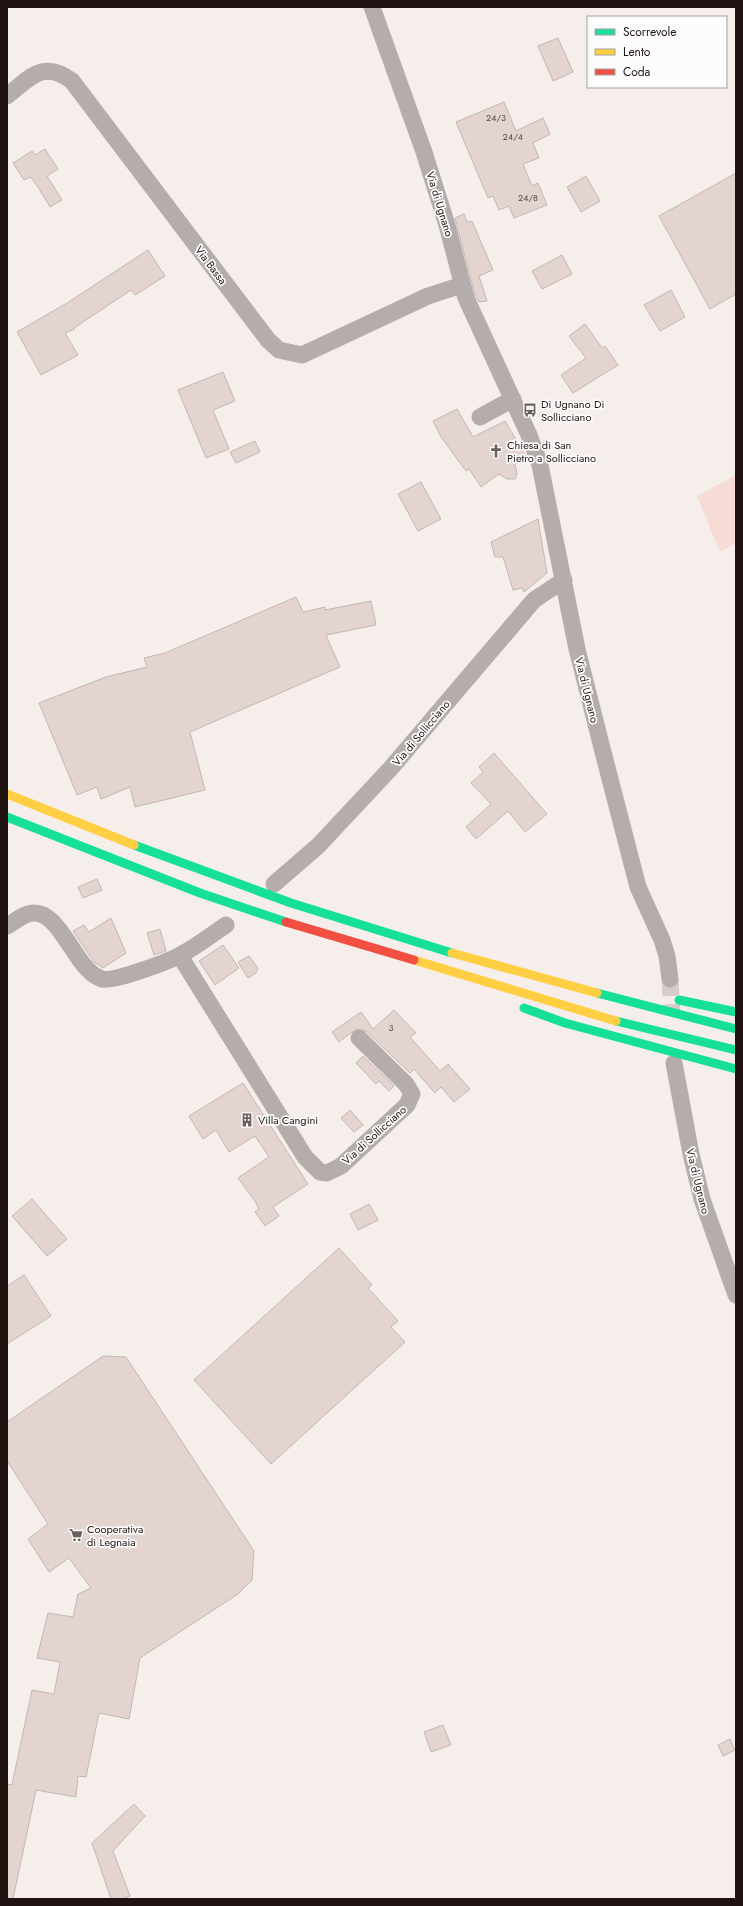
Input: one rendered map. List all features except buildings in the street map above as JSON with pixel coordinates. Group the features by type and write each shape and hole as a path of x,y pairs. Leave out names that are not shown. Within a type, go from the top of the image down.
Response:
{"highway":[{"path":"7,794 106,835 291,903 385,933 497,965 621,1000 736,1029"},
{"path":"7,817 200,893 284,921 440,978"},
{"path":"291,903 435,938"},
{"path":"284,921 619,1022 736,1050"},
{"path":"666,997 736,1012"},
{"path":"514,1004 565,1023 736,1069"}],"street":[{"name":"Via di Ugnano","path":"372,7 424,152 448,225 462,285 471,310 529,434 540,466 577,649 628,850 640,892 662,940 667,956 670,979"},
{"name":"Via Bassa","path":"7,96 36,73 48,71 61,73 72,82 230,291 268,340 279,350 302,355 428,296 462,285"},
{"path":"480,417 512,399"},
{"name":"Via di Sollicciano","path":"274,884 318,846 391,768 534,600 564,580"},
{"path":"7,926 30,913 45,914 55,923 85,967 94,975 103,979 115,979 180,956 226,925"},
{"name":"Via di Sollicciano","path":"180,956 305,1156 320,1172 327,1173 341,1166 407,1105 412,1094 406,1084 359,1038"},
{"name":"Via di Ugnano","path":"674,1063 691,1154 702,1199 736,1295"}],"shaded area":[{"path":"736,475 736,543 720,552 697,496"}],"tunnel":[{"path":"670,979 672,1015"}],"traffic: fast":[{"path":"7,817 200,893 286,922"},
{"path":"134,845 291,903 452,953"},
{"path":"597,993 736,1029"},
{"path":"679,1000 736,1012"},
{"path":"524,1008 565,1023 736,1069"},
{"path":"616,1021 736,1050"}],"traffic: slow":[{"path":"7,794 134,845"},
{"path":"452,953 597,993"},
{"path":"414,960 616,1021"}],"traffic: jam":[{"path":"286,922 414,960"}],"place":[{"name":"Di Ugnano Di Sollicciano","path":"530,410"},
{"name":"Chiesa di San Pietro a Sollicciano","path":"496,451"},
{"name":"Villa Cangini","path":"247,1120"},
{"name":"Cooperativa di Legnaia","path":"76,1535"}]}
